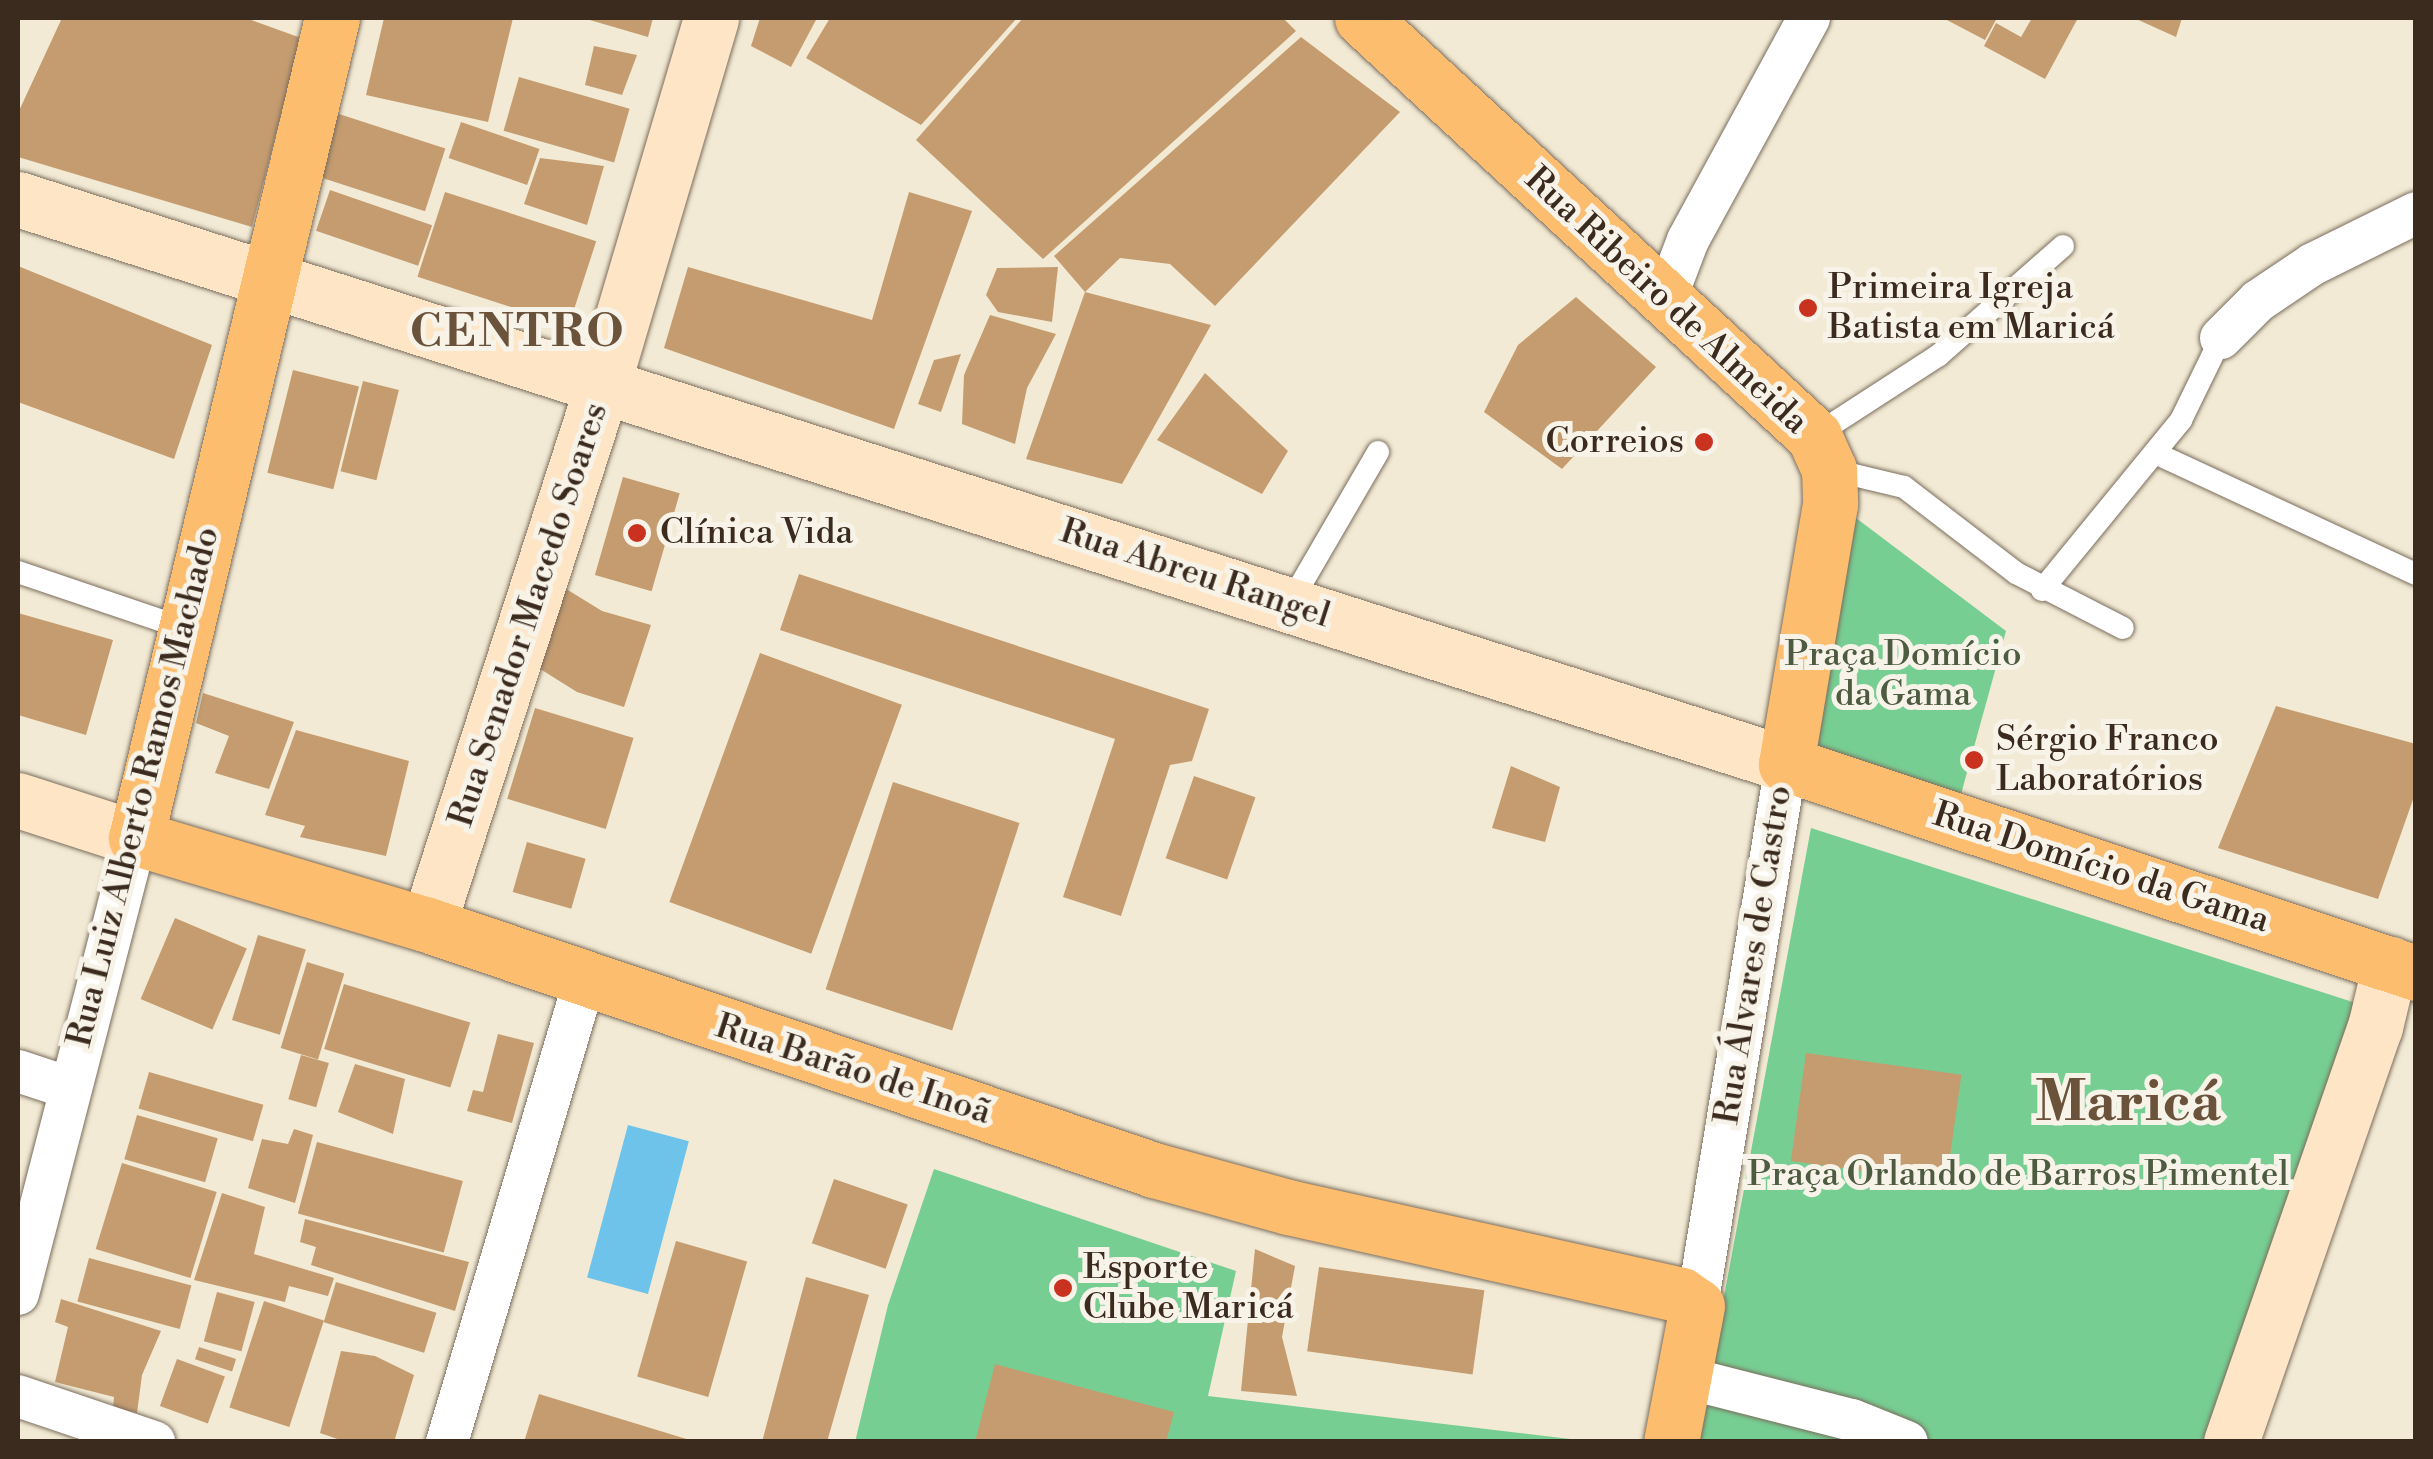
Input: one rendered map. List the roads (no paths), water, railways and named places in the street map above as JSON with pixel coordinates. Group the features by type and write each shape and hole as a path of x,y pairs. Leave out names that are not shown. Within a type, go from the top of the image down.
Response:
{"main road":[{"name":"Rua Luiz Alberto Ramos Machado","path":"136,838 183,628 274,281 332,18"},
{"name":"Rua Senador Macedo Soares","path":"428,924 602,390 711,18"},
{"name":"Rua Ribeiro de Almeida","path":"1362,18 1666,295 1822,452 1826,531 1786,764"},
{"name":"Rua Abreu Rangel","path":"18,199 602,390 1786,764"},
{"name":"Rua Domício da Gama","path":"1786,764 2402,968"},
{"name":"Rua Barão de Inoã","path":"18,800 428,924 1154,1170 1288,1208 1638,1281 1696,1306"},
{"path":"2230,1442 2376,1026 2402,968"},
{"name":"Rua Álvares de Castro","path":"1672,1442 1696,1306"}],"street":[{"path":"1666,295 1688,240 1809,18"},
{"path":"2222,338 2258,302 2314,264 2416,212"},
{"name":"Rua Álvares de Castro","path":"1696,1306 1786,764"},
{"name":"Rua Luiz Alberto Ramos Machado","path":"18,1294 68,1088 136,838"},
{"path":"446,1442 585,980"},
{"path":"18,1071 68,1088"},
{"path":"1683,1377 1852,1420 1906,1442"},
{"path":"18,1396 154,1442"}],"lane":[{"path":"2063,246 1822,452 1904,487 2042,590 2123,628"},
{"path":"2042,590 2181,420 2222,338"},
{"path":"1289,605 1378,452"},
{"path":"2155,453 2416,574"},
{"path":"18,572 183,628"}],"water":[{"path":"628,1125 689,1141 648,1294 587,1278"}],"place":[{"name":"Primeira Igreja Batista em Maricá","path":"1808,308"},
{"name":"Correios","path":"1704,442"},
{"name":"Clínica Vida","path":"637,533"},
{"name":"Sérgio Franco Laboratórios","path":"1974,760"},
{"name":"Esporte Clube Maricá","path":"1063,1288"}],"district":[{"name":"CENTRO","path":"518,333"},
{"name":"Maricá","path":"2128,1104"}],"park label":[{"name":"Praça Domício da Gama","path":"1903,675"},
{"name":"Praça Orlando de Barros Pimentel","path":"2018,1175"}]}
